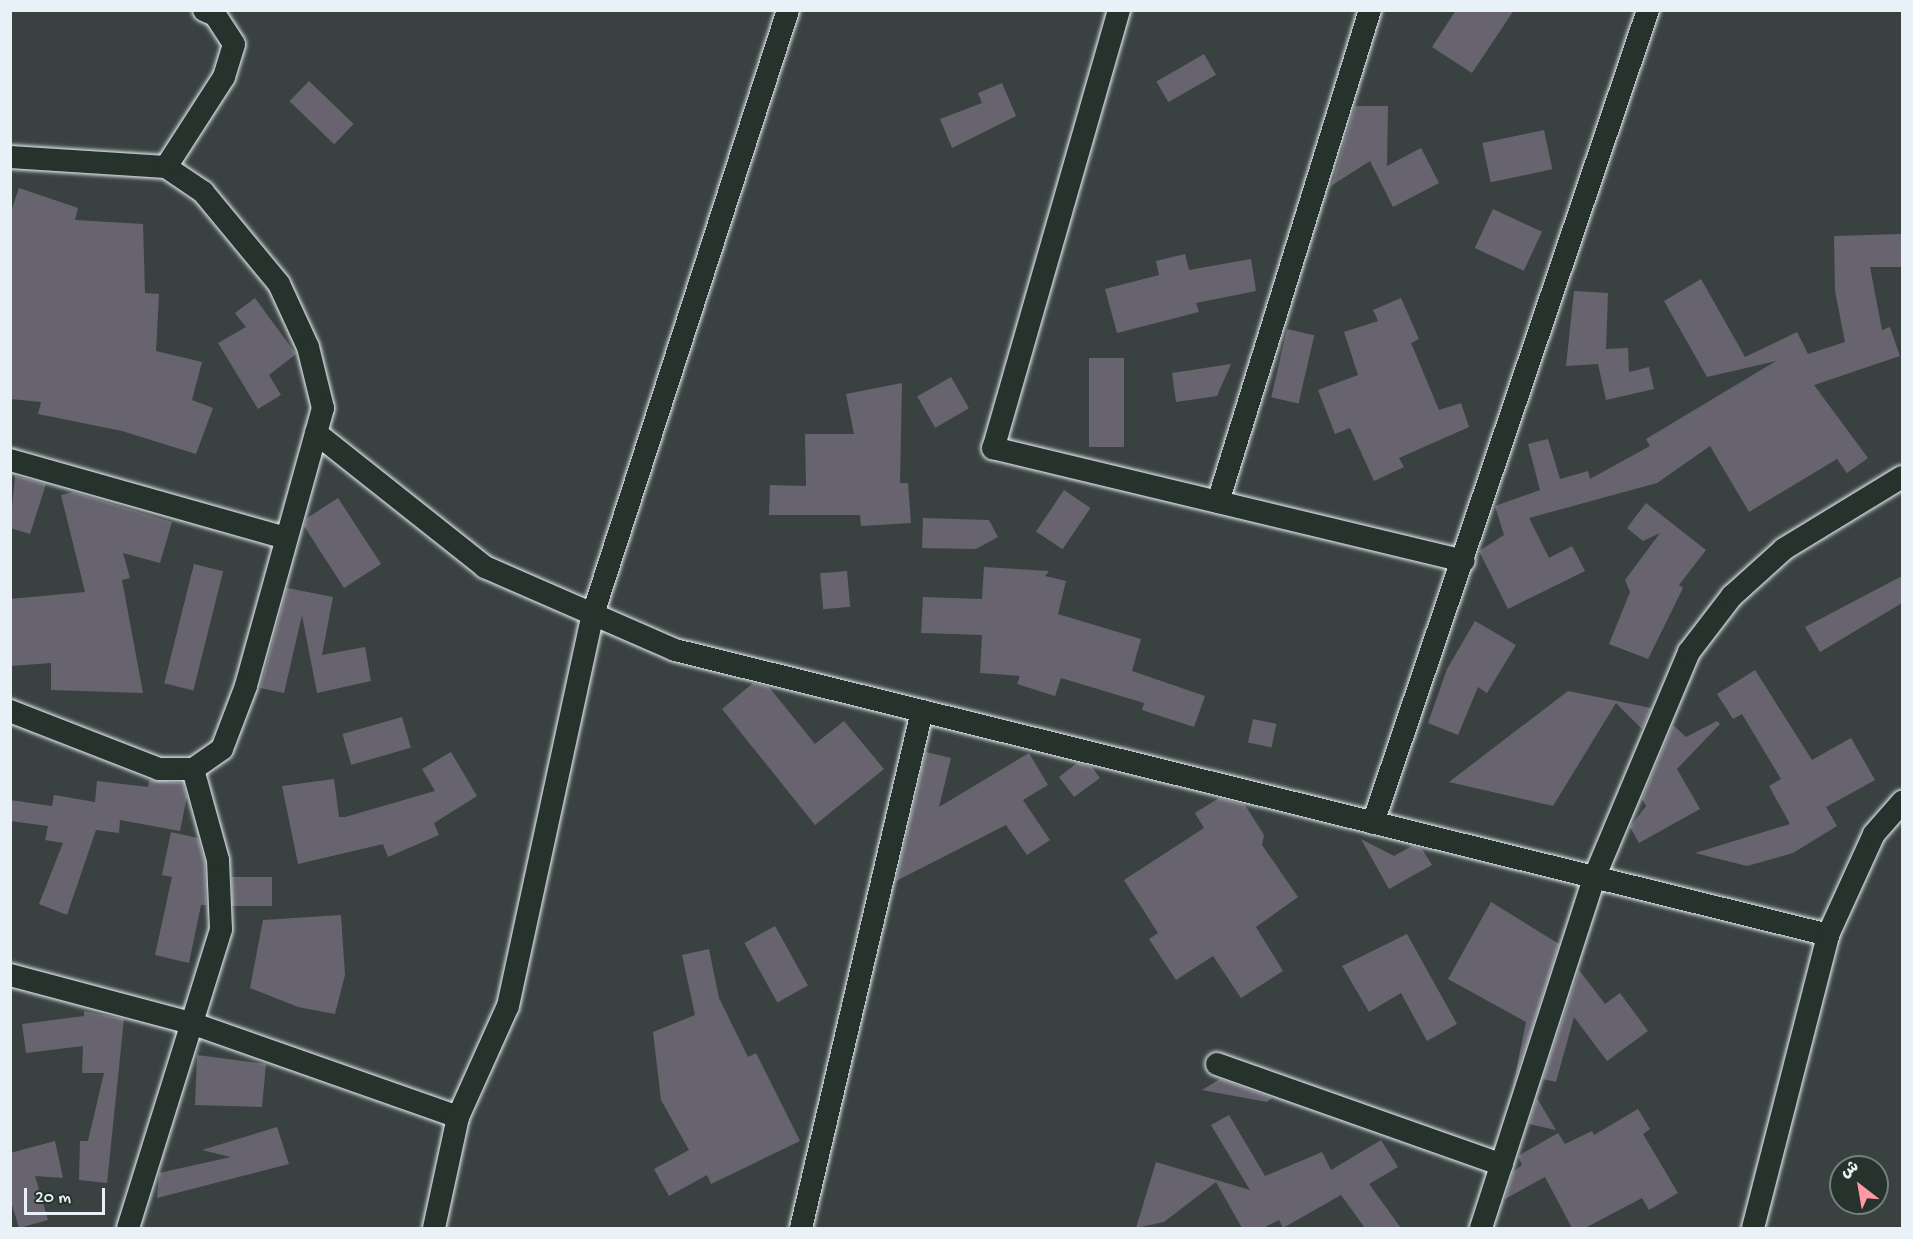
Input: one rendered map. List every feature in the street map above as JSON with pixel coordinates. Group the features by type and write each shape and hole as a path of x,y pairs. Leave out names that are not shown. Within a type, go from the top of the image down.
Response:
{"street":[{"path":"166,167 224,77 234,44 215,15 204,10"},
{"path":"434,1228 458,1117 508,1006 592,617 788,10"},
{"path":"1119,10 993,448 1464,561"},
{"path":"1218,502 1370,10"},
{"path":"1373,823 1464,561 1648,10"},
{"path":"10,157 166,167 203,192 279,284 308,347 323,408 246,687 222,749 193,769 159,769 10,711"},
{"path":"316,433 484,567 592,617 675,650 1828,935"},
{"path":"10,460 286,538"},
{"path":"1481,1228 1594,878 1689,652 1732,596 1784,549 1902,477"},
{"path":"801,1228 922,711"},
{"path":"128,1228 194,1024 221,929 218,860 193,769"},
{"path":"1753,1228 1828,935 1874,834 1902,802"},
{"path":"10,975 194,1024 458,1117"},
{"path":"1217,1064 1502,1165"}],"building":[{"path":"1456,10 1514,10 1472,73 1432,47"},
{"path":"1204,54 1216,75 1168,102 1156,82"},
{"path":"309,81 354,124 334,144 290,101"},
{"path":"1002,83 1016,116 952,148 940,119 982,103 978,93"},
{"path":"1355,106 1388,106 1387,166 1421,148 1439,183 1393,207 1370,161 1331,186"},
{"path":"1544,130 1552,169 1491,182 1482,143"},
{"path":"19,188 78,208 75,220 143,224 145,293 159,294 156,351 202,362 192,400 213,408 196,454 122,431 38,414 41,402 10,399 10,214"},
{"path":"1493,209 1542,232 1524,271 1475,248"},
{"path":"1902,234 1902,267 1870,267 1882,330 1890,327 1900,356 1814,385 1868,458 1847,473 1837,459 1749,512 1710,446 1657,483 1529,518 1549,558 1572,546 1585,571 1508,609 1479,551 1504,535 1495,506 1540,490 1528,444 1548,439 1560,479 1588,471 1590,479 1650,446 1646,439 1776,361 1707,377 1664,301 1701,279 1745,357 1797,332 1808,354 1845,342 1835,291 1834,236"},
{"path":"1185,254 1189,270 1251,259 1256,291 1196,303 1199,312 1117,333 1105,289 1159,275 1156,261"},
{"path":"1574,291 1608,293 1606,349 1628,348 1629,372 1649,367 1654,389 1606,400 1598,364 1566,366"},
{"path":"255,298 296,354 269,375 281,395 258,409 218,343 246,327 235,313"},
{"path":"1401,298 1419,339 1411,343 1439,410 1461,403 1469,427 1399,458 1404,467 1374,481 1350,428 1335,434 1318,390 1358,375 1344,332 1378,321 1373,310"},
{"path":"1287,329 1314,335 1299,404 1271,397"},
{"path":"1089,358 1124,358 1124,447 1089,447"},
{"path":"1231,364 1217,396 1176,402 1172,373"},
{"path":"951,377 969,408 935,428 917,397"},
{"path":"902,383 900,483 908,483 911,523 861,526 860,515 769,515 770,485 806,486 805,434 854,434 846,394"},
{"path":"15,476 46,484 30,534 10,528"},
{"path":"1064,490 1091,508 1063,549 1036,531"},
{"path":"73,492 172,522 160,563 123,553 130,578 122,580 143,693 51,690 51,663 10,666 10,599 85,592 61,495"},
{"path":"338,498 381,564 344,588 304,526 307,518"},
{"path":"1646,503 1706,550 1679,585 1683,588 1648,659 1609,644 1630,592 1625,580 1660,533 1643,541 1627,528"},
{"path":"923,518 989,520 998,537 976,549 922,548"},
{"path":"194,564 223,571 193,691 164,683"},
{"path":"984,567 1049,571 1045,576 1066,581 1058,614 1141,639 1132,671 1205,696 1194,727 1142,710 1144,703 1061,678 1055,696 1017,684 1020,676 980,673 982,635 921,633 923,597 982,599"},
{"path":"847,571 850,607 823,609 820,573"},
{"path":"1902,576 1902,603 1820,652 1805,627"},
{"path":"287,588 333,597 322,655 365,647 371,681 317,693 302,615 284,693 260,688"},
{"path":"1475,621 1516,645 1487,693 1478,687 1458,735 1428,723 1447,669"},
{"path":"1755,670 1812,760 1851,738 1875,780 1826,807 1837,826 1793,853 1747,866 1695,853 1790,824 1769,786 1781,779 1742,714 1733,719 1717,694"},
{"path":"753,683 769,687 815,744 844,721 884,769 815,825 722,709"},
{"path":"1568,691 1651,708 1642,729 1616,703 1553,806 1449,782"},
{"path":"402,717 411,748 351,765 342,734"},
{"path":"1253,719 1276,724 1271,747 1248,742"},
{"path":"1717,721 1720,724 1677,769 1700,809 1639,843 1630,827 1646,806 1642,799 1673,725 1686,737"},
{"path":"451,752 477,796 434,823 439,835 388,857 383,844 298,864 282,786 334,779 339,817 345,817 435,791 422,769"},
{"path":"926,752 951,758 939,807 1029,753 1048,785 1023,800 1050,840 1027,855 1006,825 896,881"},
{"path":"1077,763 1092,767 1100,778 1074,797 1059,777"},
{"path":"149,780 183,783 187,797 180,831 120,820 119,833 96,830 67,915 39,904 63,843 45,840 48,826 10,821 10,800 52,806 54,795 95,802 97,781 148,787"},
{"path":"1219,798 1245,805 1264,835 1262,845 1298,897 1256,927 1283,971 1241,998 1213,956 1176,980 1149,939 1158,933 1124,880 1204,828 1195,813"},
{"path":"171,832 198,838 205,862 206,905 201,905 189,963 155,955 172,877 162,875"},
{"path":"1361,839 1394,856 1412,846 1422,849 1432,865 1389,889"},
{"path":"232,877 272,877 272,906 232,906"},
{"path":"1491,902 1559,944 1513,1086 1526,1022 1448,979"},
{"path":"341,915 345,975 335,1014 298,1007 250,988 263,920"},
{"path":"775,926 808,985 777,1002 744,943"},
{"path":"1407,934 1457,1024 1427,1041 1401,993 1369,1012 1342,966"},
{"path":"709,949 719,998 748,1057 756,1053 800,1141 711,1184 707,1175 669,1196 654,1169 689,1150 661,1100 653,1032 695,1015 682,955"},
{"path":"1579,970 1605,1004 1620,993 1648,1031 1607,1061 1574,1017 1556,1082 1543,1079"},
{"path":"84,1011 124,1019 107,1183 79,1180 80,1141 88,1141 104,1073 82,1073 83,1046 26,1053 22,1024 84,1016"},
{"path":"197,1055 266,1064 262,1107 195,1105"},
{"path":"1220,1079 1272,1098 1267,1102 1202,1090"},
{"path":"1537,1098 1556,1130 1529,1124"},
{"path":"1638,1109 1650,1129 1643,1134 1678,1193 1649,1210 1642,1198 1585,1228 1572,1228 1545,1177 1505,1199 1513,1172 1522,1165 1518,1156 1558,1133 1565,1144 1592,1131 1594,1135"},
{"path":"1229,1115 1265,1176 1322,1152 1331,1170 1381,1140 1398,1167 1369,1184 1401,1228 1365,1228 1341,1195 1283,1228 1279,1220 1263,1228 1242,1228 1216,1182 1164,1222 1136,1228 1156,1162 1250,1190 1211,1125"},
{"path":"277,1127 289,1164 157,1198 159,1173 231,1157 202,1150"},
{"path":"55,1141 63,1178 35,1176 48,1220 19,1228 10,1198 10,1153"}]}
